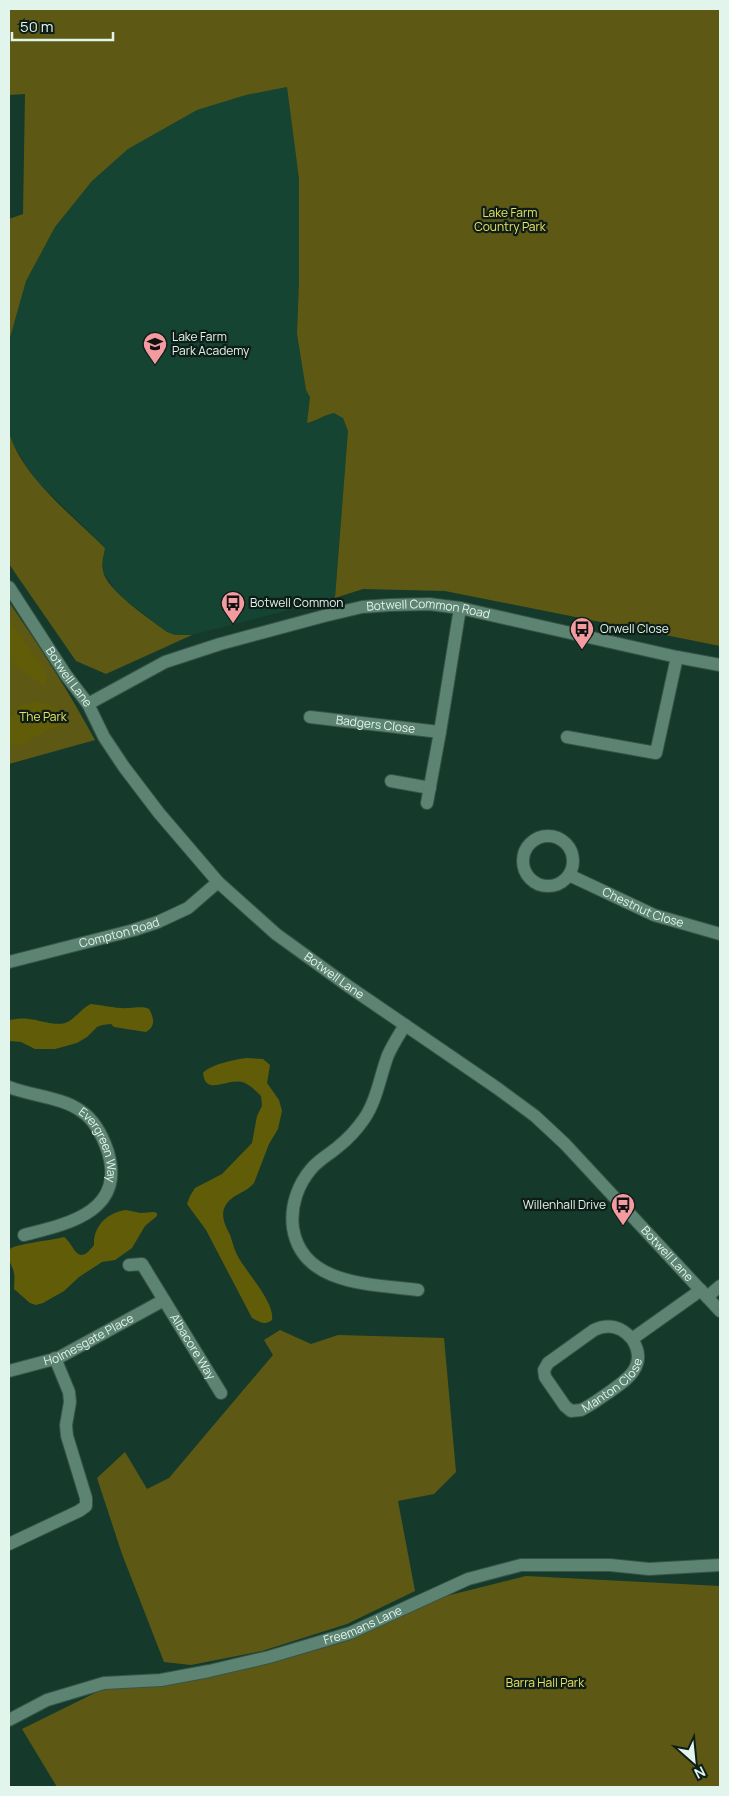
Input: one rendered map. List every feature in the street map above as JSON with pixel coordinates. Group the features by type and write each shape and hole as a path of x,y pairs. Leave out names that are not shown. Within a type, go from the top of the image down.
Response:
{"street":[{"name":"Botwell Lane","path":"9,587 66,675 88,704 108,743 124,767 218,882 276,934 498,1088 535,1116 565,1144 720,1311"},
{"name":"Botwell Common Road","path":"88,704 165,662 228,642 362,607 407,604 429,604 460,608 720,665"},
{"path":"427,803 460,608"},
{"path":"567,737 656,753 677,657"},
{"name":"Badgers Close","path":"310,717 440,732"},
{"path":"392,781 430,788"},
{"name":"Chestnut Close","path":"569,875 647,912 694,928 720,934"},
{"name":"Compton Road","path":"9,962 125,933 158,922 188,908 218,882"},
{"path":"405,1025 388,1054 376,1094 366,1116 348,1138 320,1160 306,1177 293,1207 292,1223 296,1240 303,1254 314,1265 327,1273 341,1279 418,1290"},
{"name":"Evergreen Way","path":"9,1087 68,1104 85,1113 94,1123 100,1134 111,1166 106,1193 89,1213 71,1223 24,1235"},
{"name":"Albacore Way","path":"129,1265 142,1264 221,1393"},
{"name":"Manton Close","path":"632,1339 720,1286"},
{"name":"Holmesgate Place","path":"9,1371 54,1358 164,1300"},
{"name":"Manton Close","path":"602,1327 620,1328 632,1339 638,1350 638,1359 635,1369 628,1378 585,1408 574,1412 568,1409 545,1376 544,1370 548,1363 594,1330 602,1327"},
{"path":"9,1544 86,1506 86,1498 67,1436 69,1392 54,1358"},
{"name":"Freemans Lane","path":"9,1720 46,1700 104,1683 161,1680 209,1671 269,1657 350,1633 468,1579 521,1565 610,1565 649,1569 720,1565"}],"shaded area":[{"name":"Lake Farm Park Academy","path":"287,87 299,179 297,334 306,390 310,397 307,423 314,422 323,415 334,413 343,418 348,431 335,598 192,635 175,635 167,632 118,594 103,572 105,547 35,479 11,442 9,432 10,333 26,281 55,227 92,181 128,149 197,110 246,95"}],"green space":[{"name":"Lake Farm Country Park","path":"9,9 720,9 720,646 445,591 363,589 335,598 348,431 343,418 334,413 307,423 310,397 306,390 297,334 299,179 287,87 246,95 197,110 128,149 92,181 55,227 26,281 9,341 9,219 23,214 25,94 9,95"},
{"path":"9,432 24,464 36,479 105,548 102,562 103,571 112,587 130,604 167,632 175,635 192,635 106,674 76,661 9,564"},
{"name":"The Park","path":"9,602 54,670 95,740 9,764"},
{"path":"9,619 44,669 47,677 45,685 42,685 9,661"},
{"path":"32,702 43,703 54,708 63,714 69,722 20,745 9,745 9,717 20,705"},
{"path":"91,1004 120,1008 146,1008 149,1009 153,1024 146,1032 114,1027 111,1024 102,1025 77,1043 55,1049 35,1049 21,1042 9,1041 9,1020 26,1019 61,1024 72,1019"},
{"path":"246,1058 263,1059 270,1065 267,1083 279,1100 282,1111 278,1129 269,1144 254,1183 227,1203 223,1215 238,1257 270,1306 272,1320 264,1323 252,1318 206,1230 187,1204 195,1188 222,1174 252,1143 257,1116 262,1106 261,1096 245,1083 208,1084 203,1073 217,1065"},
{"path":"126,1210 140,1213 154,1212 157,1213 157,1216 145,1226 132,1248 115,1260 102,1262 79,1277 64,1291 43,1303 36,1305 30,1303 14,1289 14,1273 8,1256 9,1250 25,1244 64,1237 77,1253 84,1255 94,1245 96,1232 103,1221 119,1211"},
{"path":"280,1330 311,1344 338,1335 444,1338 456,1472 434,1494 398,1501 415,1591 347,1624 262,1651 191,1665 164,1662 122,1554 97,1478 125,1452 147,1489 169,1478 273,1355 264,1340"},
{"name":"Barra Hall Park","path":"526,1576 720,1586 720,1787 57,1787 22,1729 105,1688 272,1662 344,1642 446,1596"}],"place":[{"name":"Lake Farm Park Academy","path":"155,365"},
{"name":"Botwell Common","path":"233,624"},
{"name":"Orwell Close","path":"582,650"},
{"name":"Willenhall Drive","path":"623,1226"}]}
